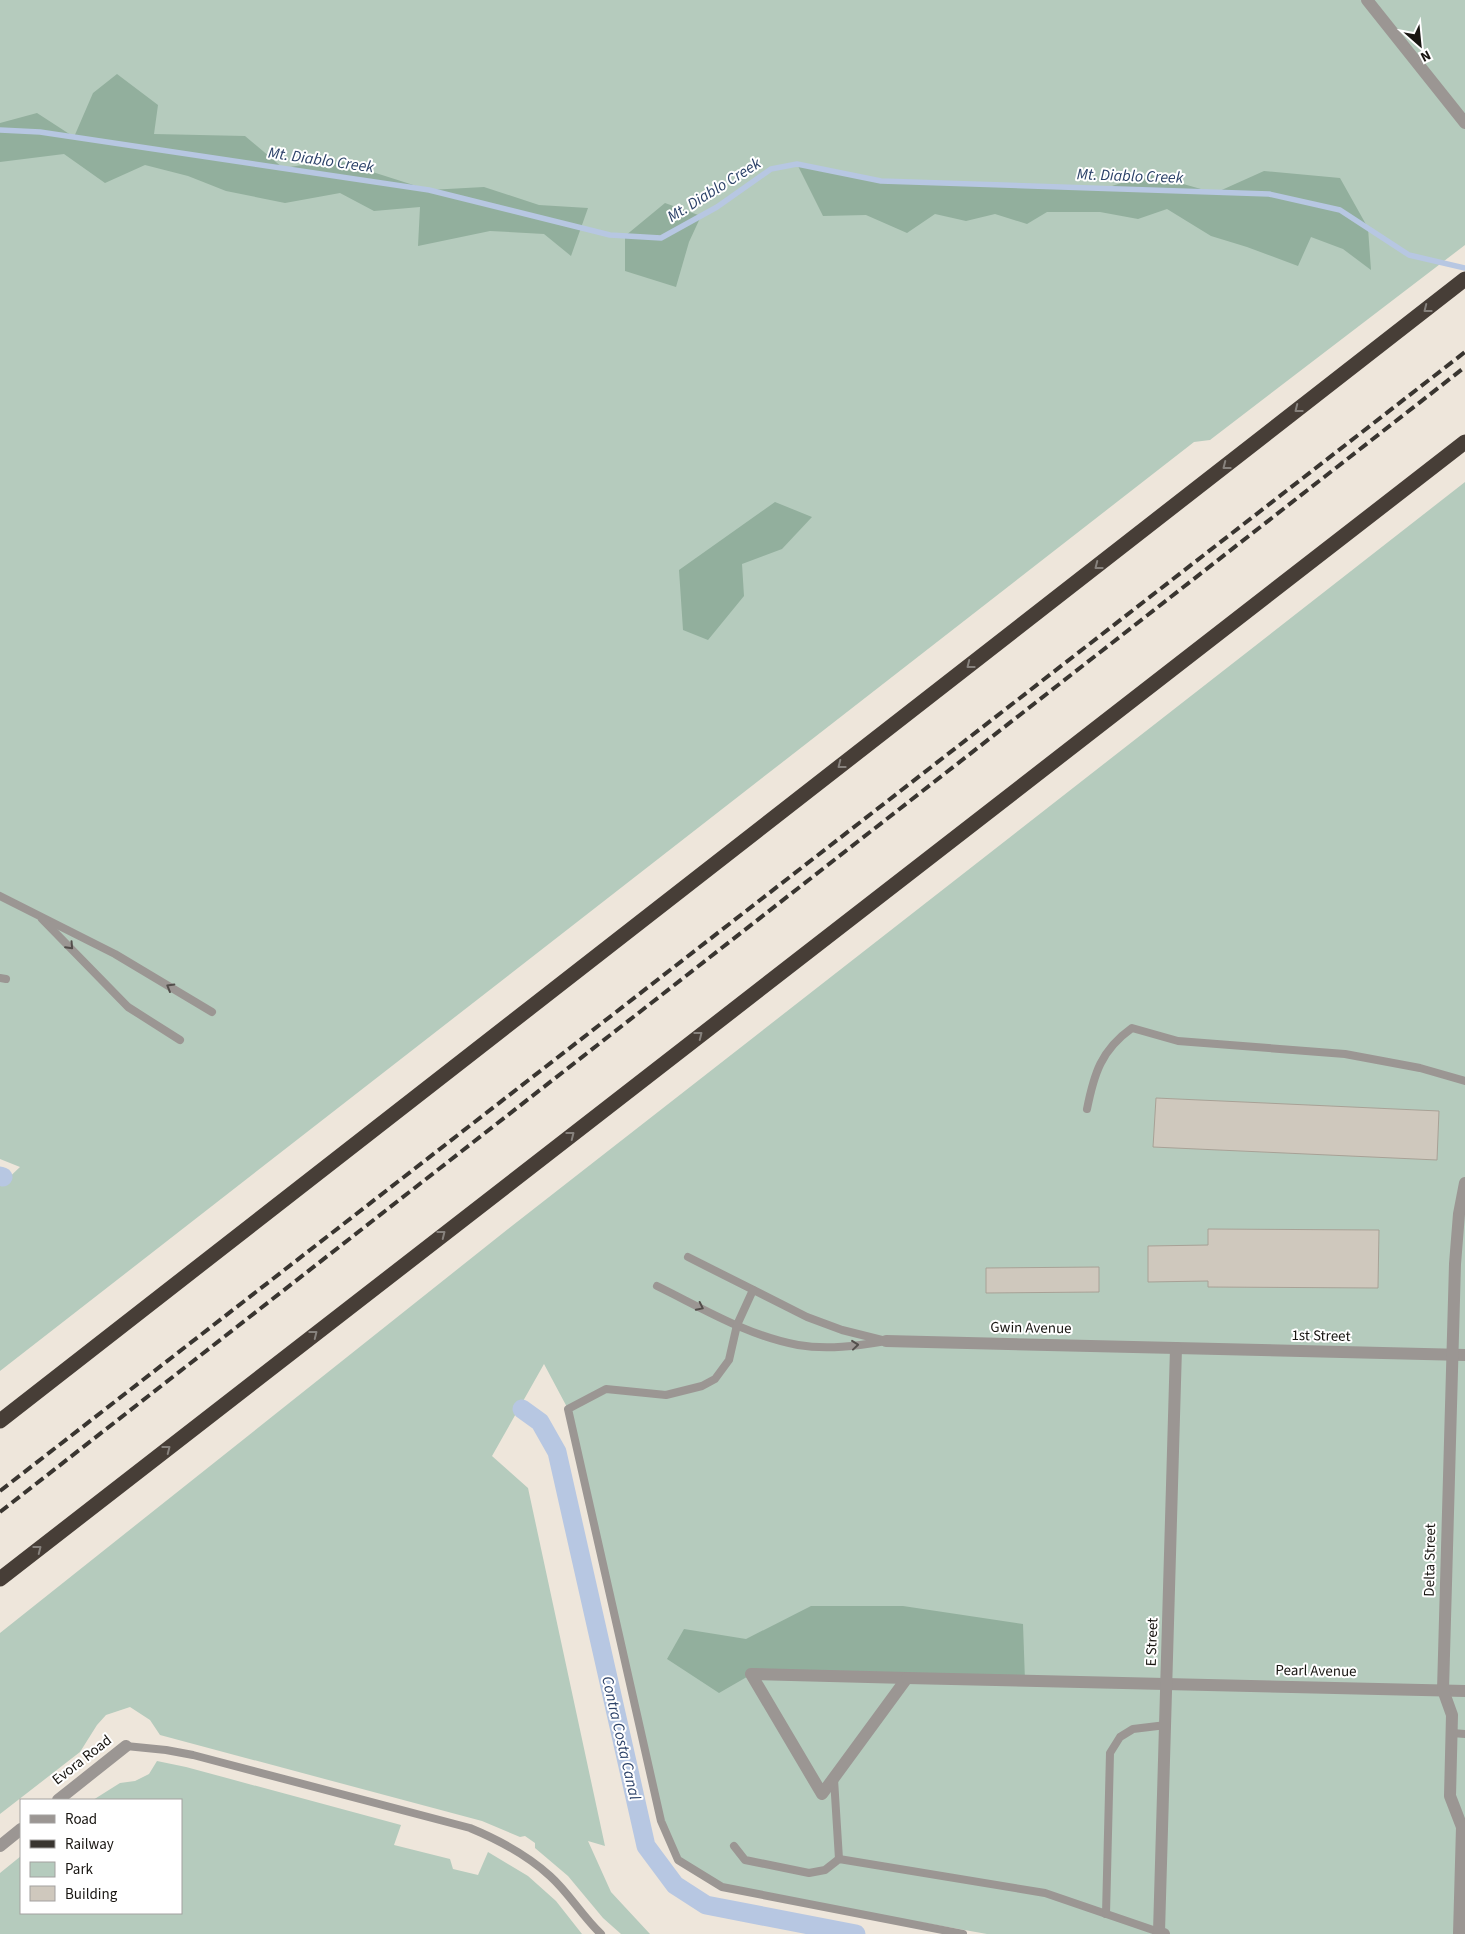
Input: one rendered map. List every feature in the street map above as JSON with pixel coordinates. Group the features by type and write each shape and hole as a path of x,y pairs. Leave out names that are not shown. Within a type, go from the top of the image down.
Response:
{"highway":[{"path":"0,1421 1465,280"},
{"path":"0,1578 1465,442"}],"street":[{"path":"1367,0 1465,123"},
{"name":"Delta Street","path":"1459,1934 1464,1836 1450,1796 1452,1715 1443,1690 1451,1355 1459,1214 1465,1183"},
{"name":"Gwin Avenue","path":"886,1341 1176,1348"},
{"name":"1st Street","path":"1176,1348 1465,1356"},
{"name":"E Street","path":"1162,1933 1176,1348"},
{"name":"Pearl Avenue","path":"834,1778 822,1794 752,1674 1465,1691"},
{"path":"834,1778 907,1678"},
{"name":"Evora Road","path":"59,1799 126,1746"},
{"path":"0,1846 20,1830"}],"lane":[{"path":"0,896 115,954 212,1012"},
{"path":"35,912 61,936 128,1007 180,1040"},
{"path":"1086,1109 1093,1078 1104,1055 1120,1037 1132,1028 1178,1041 1345,1054 1420,1068 1465,1081"},
{"path":"688,1257 807,1317 842,1330 886,1341"},
{"path":"656,1286 737,1325 770,1338 798,1345 855,1346 886,1341"},
{"path":"753,1290 737,1325 729,1360 715,1379 702,1386 666,1395 606,1389 568,1409 661,1821 678,1860 722,1887 963,1934"},
{"path":"1106,1914 1110,1753 1120,1737 1133,1729 1166,1725"},
{"path":"1452,1734 1465,1734"},
{"path":"126,1746 193,1754 470,1828 499,1840 526,1856 550,1876 601,1934"},
{"path":"834,1778 839,1859"},
{"path":"734,1846 745,1860 809,1873 824,1870 839,1859 1045,1893 1162,1933"}],"green space":[{"path":"0,0 1465,0 1465,245 1210,440 1194,442 0,1371 0,1186 20,1167 0,1159"},
{"path":"117,74 158,105 154,134 245,136 283,168 335,160 429,190 484,187 539,205 588,208 571,256 544,234 490,231 418,246 420,207 374,211 340,193 285,203 226,191 188,176 145,165 105,183 64,154 0,162 0,123 37,113 74,137 93,93"},
{"path":"797,164 881,181 1103,189 1148,174 1215,193 1264,171 1340,178 1368,228 1371,270 1343,249 1311,237 1298,266 1211,236 1167,209 1138,219 1100,212 1047,212 1027,224 995,214 966,221 935,214 907,233 866,215 823,216"},
{"path":"665,203 701,216 689,242 676,287 625,271 625,236"},
{"path":"1465,482 1465,1934 987,1934 722,1887 678,1860 661,1821 568,1409 544,1364 492,1456 528,1488 605,1846 588,1841 611,1892 650,1934 621,1934 603,1918 568,1876 535,1848 535,1843 525,1836 520,1837 482,1821 160,1735 150,1720 130,1707 106,1715 97,1725 80,1752 0,1814 0,1633 508,1229"},
{"path":"775,502 812,517 782,549 742,564 744,596 708,640 683,630 679,570"},
{"path":"811,1606 903,1606 1023,1624 1025,1681 752,1674 719,1693 667,1659 684,1629 746,1639"},
{"path":"157,1761 186,1767 401,1825 394,1845 450,1859 453,1869 478,1875 488,1852 528,1876 556,1901 582,1934 0,1934 0,1873 20,1857 20,1914 182,1914 182,1799 95,1799 120,1783 135,1781 149,1774"}],"building":[{"path":"1156,1098 1439,1111 1437,1160 1153,1147"},
{"path":"1208,1229 1379,1230 1378,1288 1208,1287 1208,1281 1148,1282 1148,1246 1208,1245"},
{"path":"1099,1267 1099,1292 986,1293 986,1268"}],"waterway":[{"name":"Mt. Diablo Creek","path":"0,130 40,132 429,190 610,235 661,238 717,207 771,169 797,164 881,181 1269,194 1340,210 1409,255 1465,268"},
{"name":"Contra Costa Canal","path":"522,1409 540,1422 557,1452 646,1846 675,1885 706,1905 856,1934"}],"railway":[{"path":"0,1491 1465,352"},
{"path":"0,1512 1465,367"}]}
